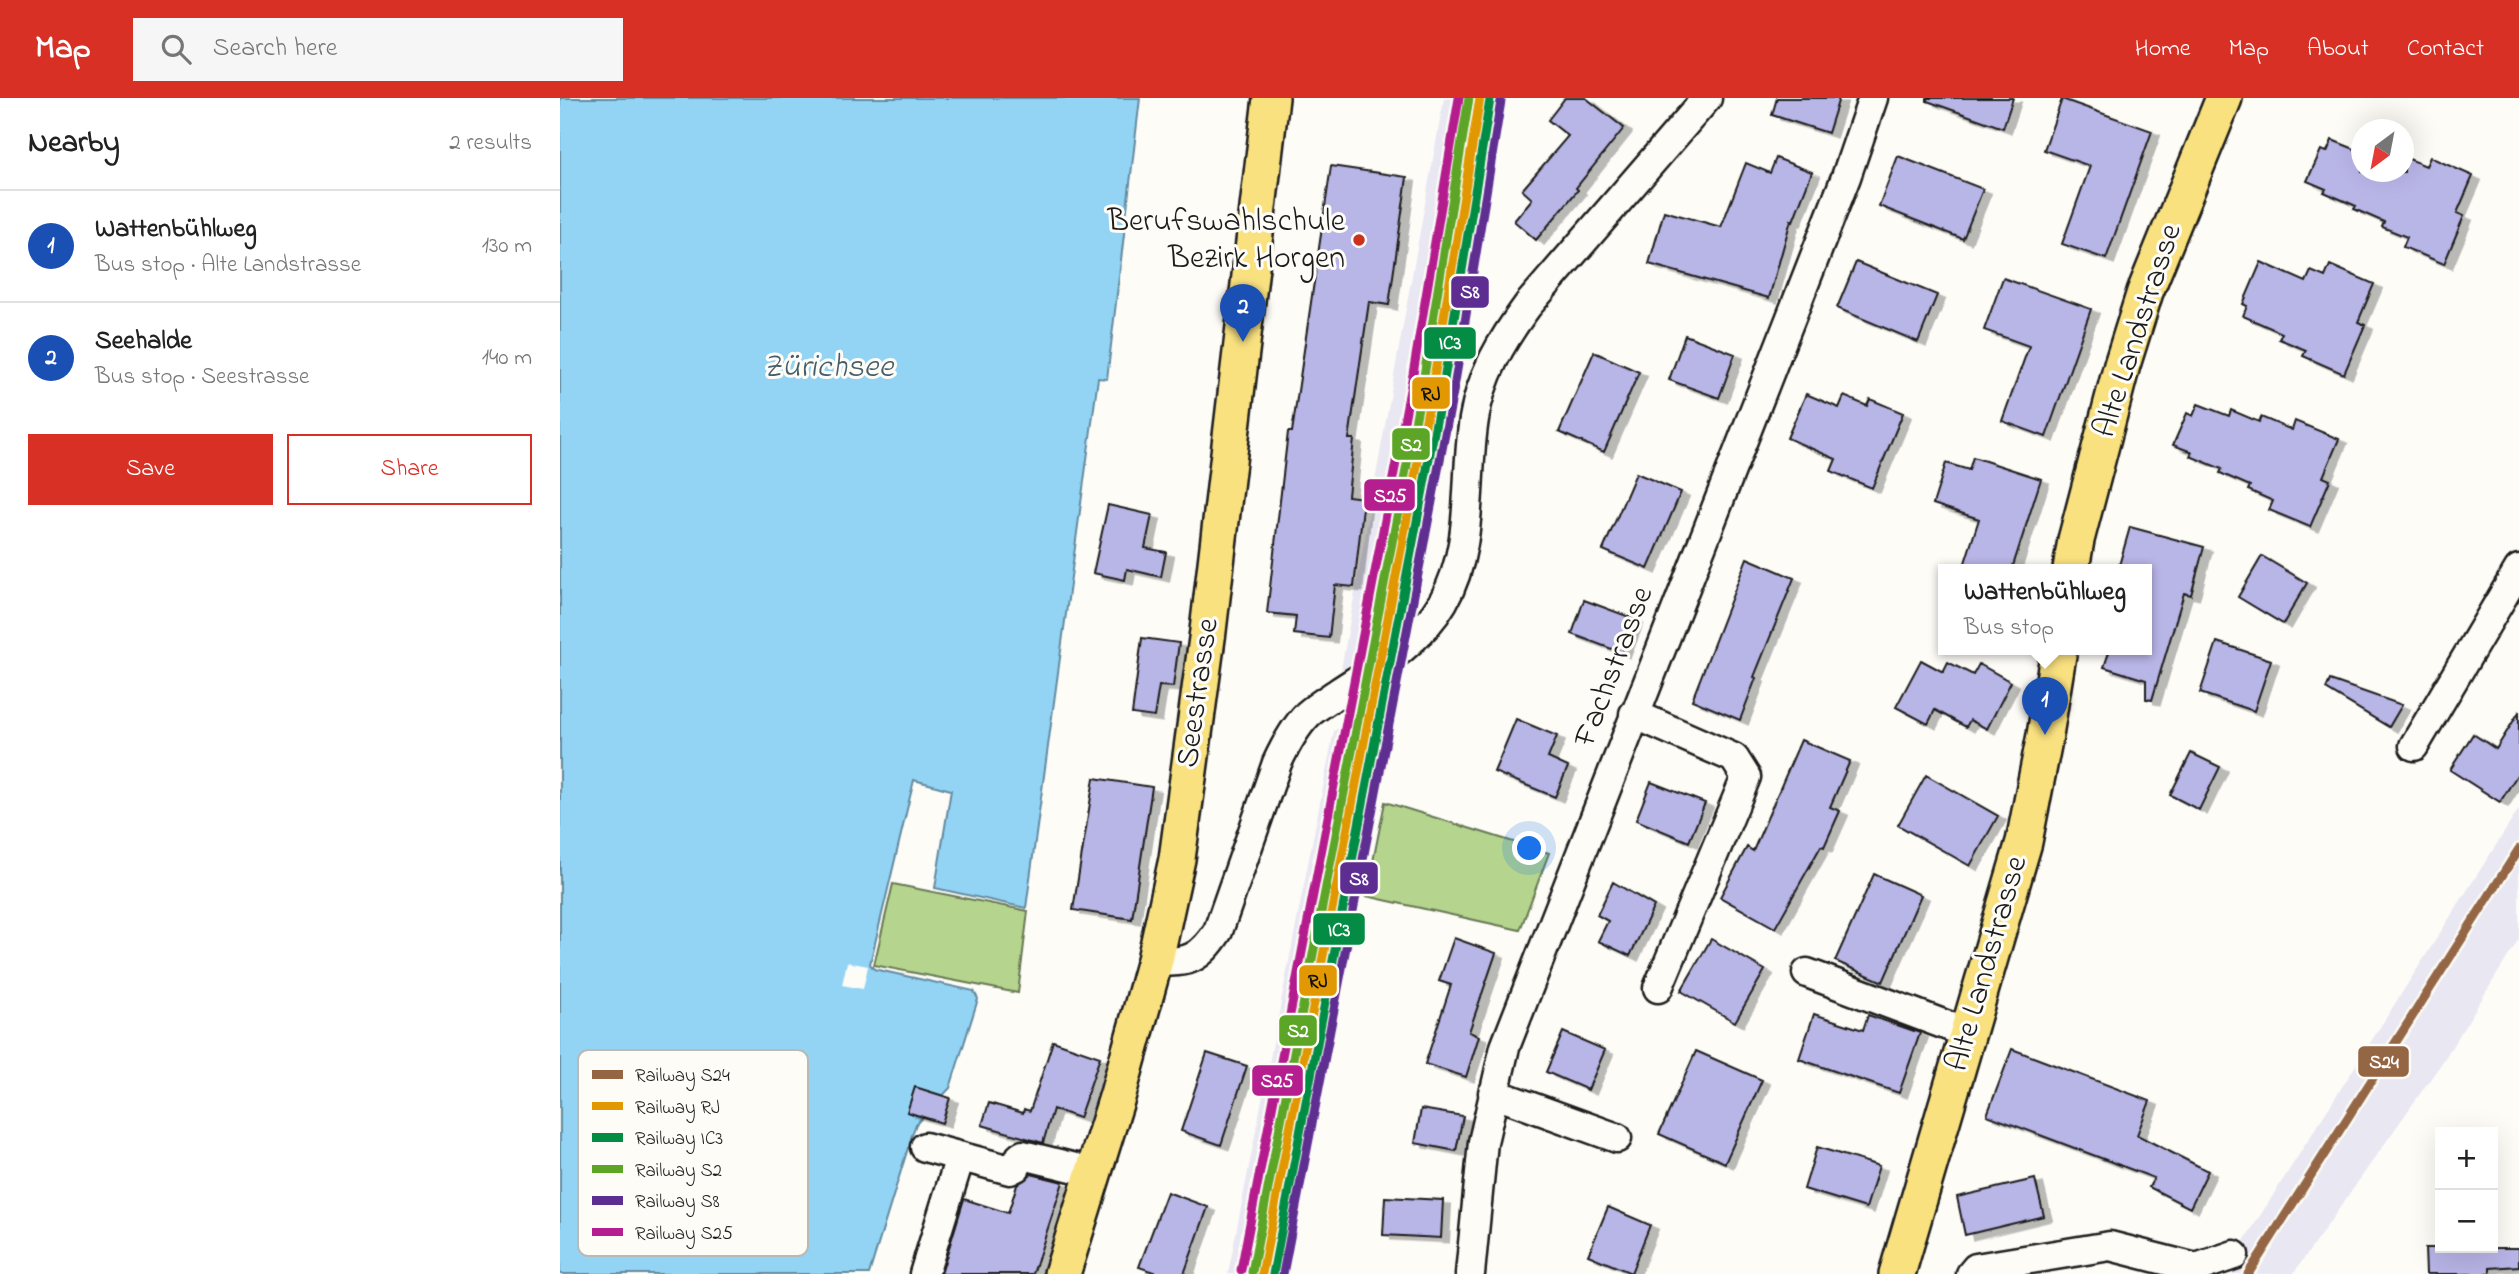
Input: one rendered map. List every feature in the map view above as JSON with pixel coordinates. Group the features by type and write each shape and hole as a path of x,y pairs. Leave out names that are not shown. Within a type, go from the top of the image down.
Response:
{"main road":[{"name":"Seestrasse","path":"1062,1274 1118,1094 1155,960 1177,859 1208,631 1271,98"},
{"name":"Alte Landstrasse","path":"2072,564 2118,378 2145,292 2224,98"},
{"name":"Alte Landstrasse","path":"1897,1274 2024,842 2058,655"}],"street":[{"path":"1155,960 1174,963 1185,961 1207,949 1218,930 1277,763 1288,741 1308,714 1394,655 1423,629 1443,602 1464,547 1474,421 1480,390 1505,335 1707,98"},
{"name":"Fachstrasse","path":"1470,1274 1483,1142 1505,1047 1846,177 1873,98"},
{"path":"2414,746 2519,569"},
{"path":"1634,714 1734,758 1746,776 1658,988"},
{"path":"1807,973 1968,1033"},
{"path":"1493,1093 1617,1138"},
{"path":"925,1147 1010,1170 1016,1167 1023,1155 1092,1172"},
{"path":"924,1274 960,1157"},
{"path":"1971,1274 1976,1268 2110,1246 2196,1268 2234,1255"}],"shaded area":[{"path":"1444,98 1507,98 1471,320 1407,589 1400,631 1341,670"},
{"path":"1389,691 1373,792 1377,813 1308,1154 1287,1274 1228,1274 1334,731"},
{"path":"2519,809 2519,939 2443,1061 2293,1274 2223,1274"}],"green space":[{"path":"1385,802 1549,853 1520,930 1366,896"},
{"path":"893,884 1028,911 1018,993 874,965"}],"water":[{"name":"Zürichsee","path":"560,98 1140,98 1107,379 1098,378 1026,908 935,888 951,790 914,780 870,964 874,969 974,991 978,999 950,1088 916,1124 911,1138 917,1140 913,1149 908,1148 869,1274 560,1274"}],"pier":[{"path":"847,962 868,966 863,989 842,985"}],"building":[{"path":"1565,98 1586,98 1624,128 1576,188 1578,190 1536,240 1514,221 1532,199 1522,190 1568,136 1548,120"},
{"path":"1777,98 1839,98 1828,133 1772,115"},
{"path":"1927,98 2013,98 2003,128 1927,101"},
{"path":"2062,99 2152,131 2106,259 2062,244 2090,166 2044,150"},
{"path":"2332,140 2351,148 2351,182 2414,182 2414,161 2426,166 2430,157 2473,176 2457,213 2464,216 2444,264 2403,247 2407,237 2382,227 2384,222 2354,209 2356,206 2307,181 2321,150 2327,152"},
{"path":"1898,156 1983,189 1963,239 1879,206"},
{"path":"1776,158 1812,172 1793,221 1791,220 1769,298 1649,264 1664,211 1721,227 1746,163 1770,173"},
{"path":"1331,166 1407,177 1389,305 1369,302 1349,439 1354,439 1348,496 1364,498 1354,587 1335,585 1329,638 1294,634 1296,616 1267,613 1288,432 1292,432"},
{"path":"1856,262 1937,295 1918,342 1837,308"},
{"path":"2261,262 2306,282 2311,271 2325,277 2330,265 2374,284 2358,322 2365,325 2344,374 2303,356 2306,350 2279,339 2282,333 2243,316 2247,306 2243,304"},
{"path":"2003,278 2091,309 2046,437 2002,421 2029,346 1984,330"},
{"path":"1685,335 1735,354 1719,398 1669,380"},
{"path":"1594,352 1639,372 1604,452 1559,432"},
{"path":"1806,394 1839,408 1844,396 1867,406 1870,399 1903,413 1872,488 1831,471 1836,459 1787,438"},
{"path":"2198,404 2229,416 2231,410 2259,422 2261,417 2292,430 2295,421 2339,439 2323,477 2330,480 2310,527 2269,510 2273,501 2248,490 2250,486 2220,473 2222,469 2190,456 2192,452 2173,445 2187,413 2193,416"},
{"path":"1973,457 2041,479 2014,564 1965,564 1979,519 1933,504 1946,463 1969,470"},
{"path":"1636,473 1681,492 1648,569 1603,550"},
{"path":"1108,505 1152,515 1145,548 1166,552 1161,577 1127,569 1125,580 1093,573"},
{"path":"2130,527 2204,547 2191,595 2184,593 2152,700 2146,699 2146,680 2104,667 2108,655 2152,655 2152,564 2119,564"},
{"path":"2262,556 2307,583 2283,624 2238,597"},
{"path":"1747,558 1794,578 1754,677 1756,678 1740,720 1692,700"},
{"path":"1584,600 1635,619 1622,653 1572,634"},
{"path":"1142,638 1179,643 1173,687 1159,686 1154,717 1132,714"},
{"path":"2217,642 2271,660 2254,711 2200,693"},
{"path":"1921,660 1943,672 1948,662 1973,675 1979,664 2011,682 1987,729 1970,720 1966,727 1935,710 1928,724 1896,707"},
{"path":"2330,680 2402,705 2389,727 2326,689"},
{"path":"2519,712 2519,772 2500,802 2450,770 2473,734 2496,749"},
{"path":"1516,719 1557,736 1548,758 1568,767 1555,797 1494,772"},
{"path":"1801,740 1850,761 1830,807 1840,811 1824,847 1821,846 1775,928 1720,897 1747,847 1753,851"},
{"path":"2191,753 2220,767 2199,810 2170,795"},
{"path":"1926,775 1998,816 1970,866 1898,825"},
{"path":"1094,778 1152,787 1132,919 1073,910"},
{"path":"1651,782 1705,803 1689,842 1636,820"},
{"path":"1874,874 1921,895 1883,982 1835,961"},
{"path":"1613,882 1654,906 1630,956 1598,941 1608,921 1597,915"},
{"path":"1454,938 1496,953 1469,1032 1479,1036 1466,1077 1425,1064 1451,985 1439,981"},
{"path":"1711,939 1765,970 1735,1022 1681,991"},
{"path":"1814,1014 1863,1030 1868,1015 1920,1033 1899,1093 1799,1059"},
{"path":"1563,1032 1605,1050 1588,1090 1546,1072"},
{"path":"1053,1041 1100,1057 1079,1118 1053,1109 1043,1143 982,1125 989,1103 1023,1113 1024,1109 1030,1111"},
{"path":"2012,1049 2150,1101 2137,1135 2208,1171 2190,1208 2149,1187 2154,1178 1987,1115"},
{"path":"1696,1051 1762,1080 1725,1163 1659,1134"},
{"path":"1207,1053 1247,1066 1221,1145 1181,1131"},
{"path":"915,1087 950,1098 942,1123 907,1112"},
{"path":"1421,1109 1463,1116 1456,1151 1415,1143"},
{"path":"1817,1147 1879,1166 1866,1208 1804,1189"},
{"path":"1031,1174 1063,1182 1033,1274 941,1274 964,1199 1008,1213 1017,1185"},
{"path":"2035,1179 2044,1216 1965,1235 1957,1197"},
{"path":"1167,1192 1208,1207 1184,1274 1159,1274 1139,1267"},
{"path":"1385,1197 1443,1200 1441,1238 1383,1235"},
{"path":"1608,1207 1650,1225 1631,1273 1588,1255"},
{"path":"2425,1248 2435,1248 2435,1253 2498,1253 2498,1248 2519,1248 2519,1266 2490,1268 2490,1274 2426,1274"}],"rail line":[{"name":"S25","path":"1241,1270 1413,374 1459,98"},
{"name":"S2","path":"1252,1272 1424,376 1469,98"},
{"name":"RJ","path":"1262,1274 1434,378 1480,98"},
{"name":"IC3","path":"1273,1274 1444,380 1490,100"},
{"name":"S8","path":"1283,1274 1455,382 1501,101"},
{"name":"S24","path":"2248,1274 2519,849"}],"place":[{"name":"Berufswahlschule Bezirk Horgen","path":"1359,240"},
{"name":"Seehalde","path":"1243,342"},
{"name":"Wattenbühlweg","path":"2045,735"}]}
